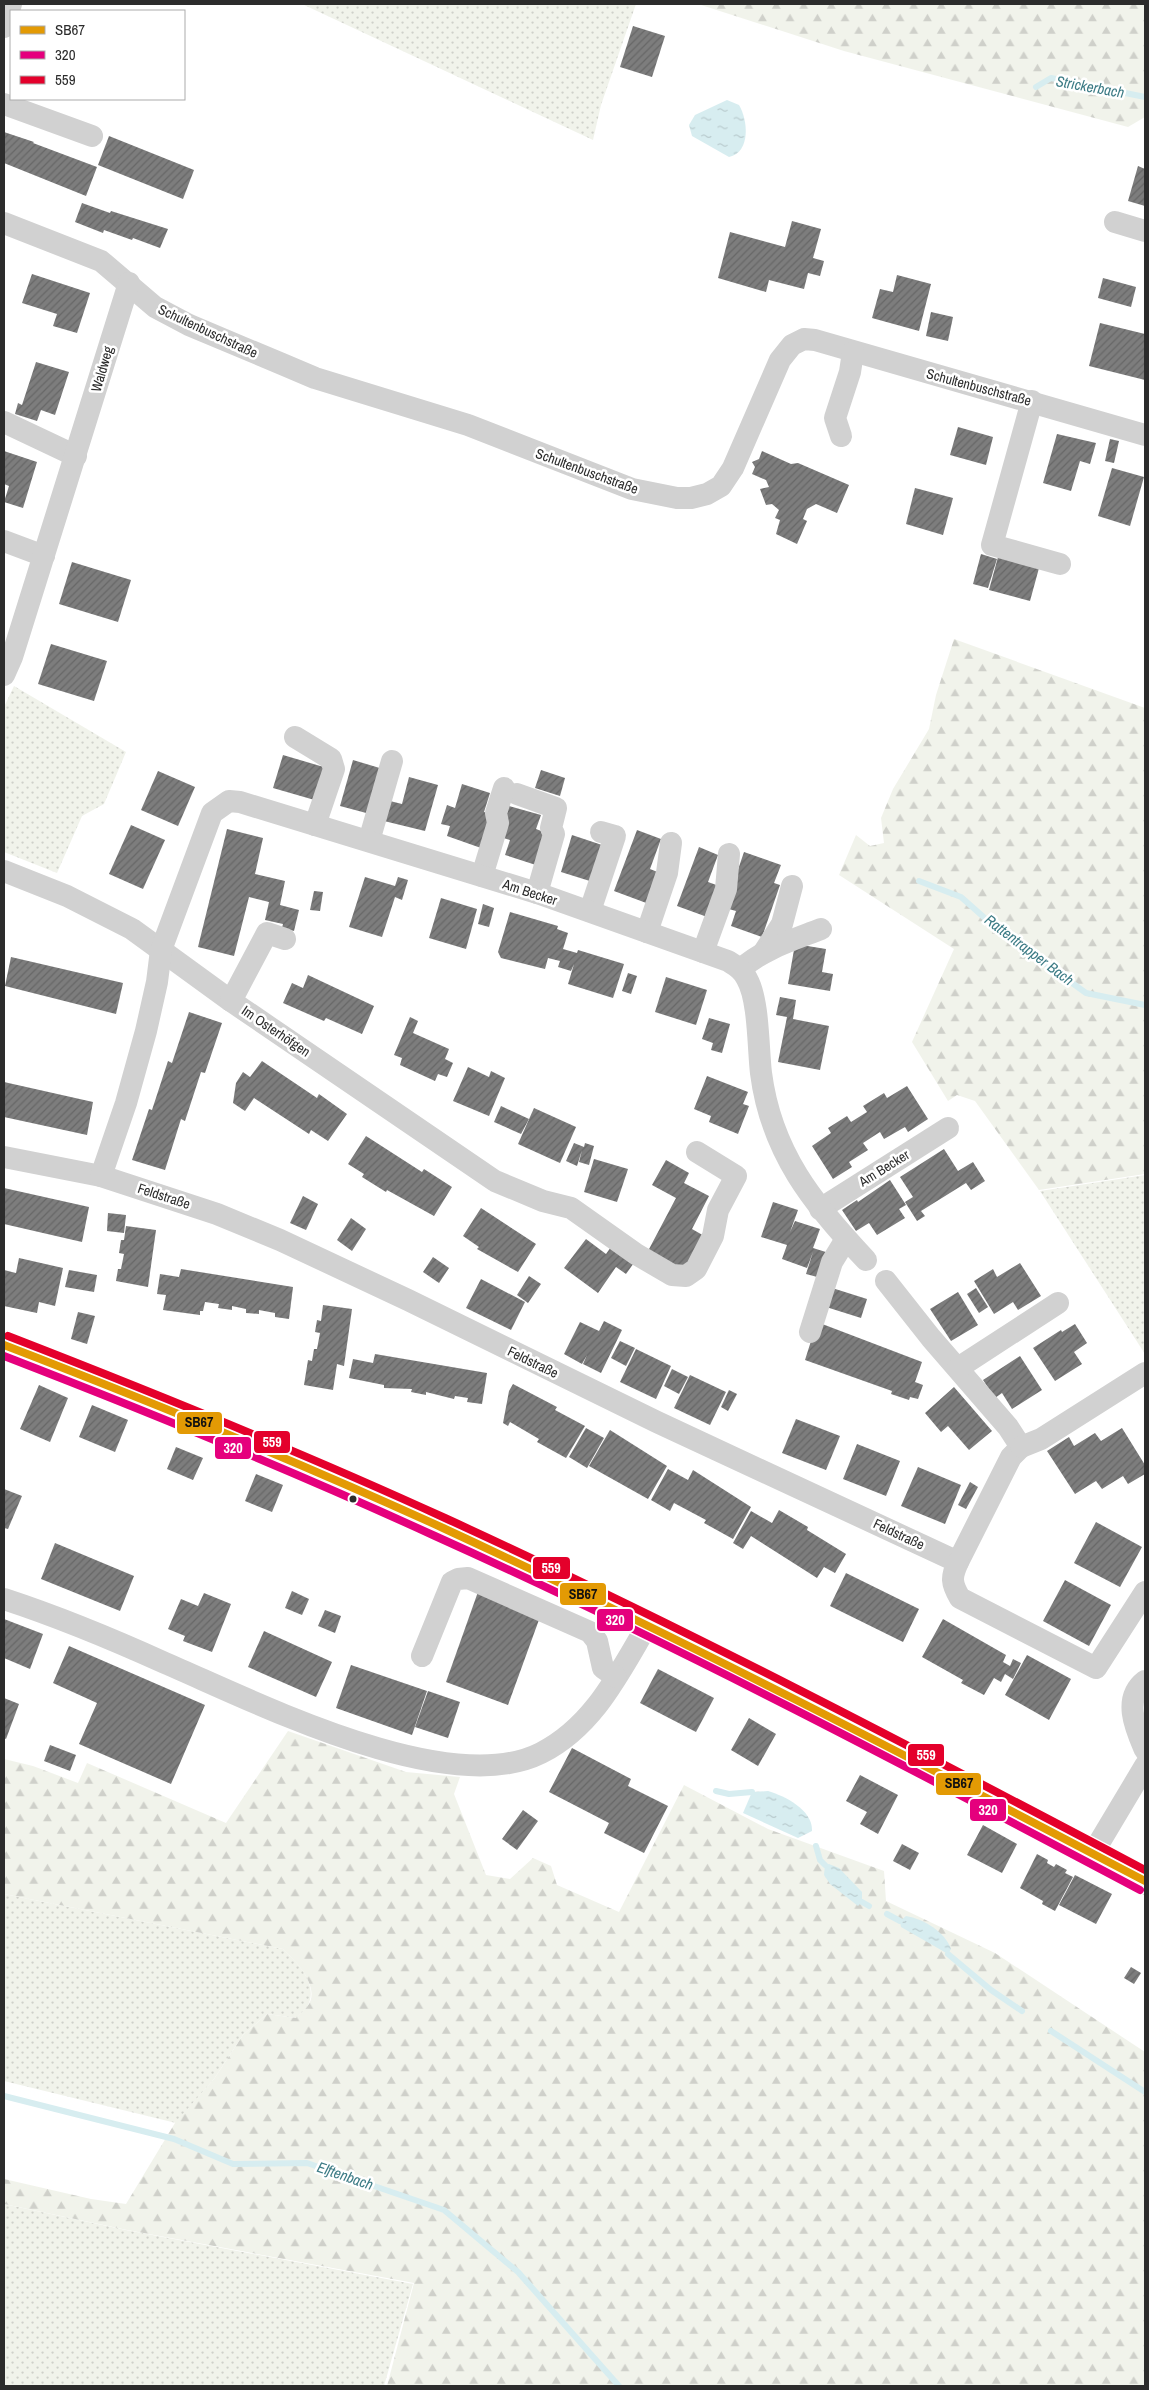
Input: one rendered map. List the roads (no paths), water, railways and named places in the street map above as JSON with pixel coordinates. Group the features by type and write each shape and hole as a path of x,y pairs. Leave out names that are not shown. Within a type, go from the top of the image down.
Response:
{"main road":[{"path":"4,1345 124,1391 290,1461 648,1624 790,1695 1145,1881"}],"street":[{"path":"4,27 11,4"},
{"path":"4,104 92,136"},
{"path":"1115,222 1145,231"},
{"name":"Schultenbuschstraße","path":"4,223 101,261 155,307 189,325 315,378 468,425 632,489 677,498 691,498 707,494 721,486 733,468 774,371 792,345 804,339 815,340 1032,401 1145,435"},
{"name":"Waldweg","path":"7,662 44,556 129,283"},
{"path":"841,436 835,418 850,372 853,352"},
{"path":"1032,401 992,545 1060,564"},
{"path":"4,422 76,456"},
{"path":"4,541 44,556"},
{"path":"295,737 331,759 334,769 315,824"},
{"path":"369,841 392,762"},
{"path":"482,876 498,822 496,813 511,791 556,808 551,828 554,834 537,893"},
{"name":"Am Becker","path":"161,950 212,813 229,801 240,802 315,824 537,893 728,961 740,969"},
{"path":"590,911 614,836 601,832"},
{"path":"648,932 667,873 672,843"},
{"path":"703,952 726,889 729,854"},
{"name":"Im Osterhöfgen","path":"4,871 59,893 132,929 231,1001 495,1181 544,1200 571,1208 636,1254 672,1275 686,1276 696,1269 713,1236 718,1210 736,1176 697,1152"},
{"path":"764,952 782,924 792,886"},
{"path":"821,929 764,952 751,959 740,969 748,980 755,1008 761,1076 772,1126 783,1153 797,1178 820,1209 866,1260"},
{"path":"231,1001 267,933 285,939"},
{"path":"101,1176 126,1103 146,1031 157,982 161,950"},
{"name":"Am Becker","path":"820,1209 948,1128"},
{"name":"Feldstraße","path":"4,1157 101,1176 217,1214 280,1240 408,1300 657,1422 958,1562"},
{"path":"810,1332 832,1262 846,1239"},
{"path":"886,1281 1008,1427 1020,1447"},
{"path":"958,1368 1058,1304"},
{"path":"1145,1373 1041,1438 1020,1447 1012,1457 951,1577 954,1588 960,1598 1096,1668 1145,1592"},
{"path":"422,1656 452,1582 468,1578 590,1632 597,1641 604,1668 616,1676"},
{"path":"4,1599 97,1633 298,1719 410,1758 470,1766 499,1766 520,1761 541,1753 565,1738 587,1720 648,1624"},
{"path":"1145,1681 1134,1697 1132,1714 1145,1750"},
{"path":"1092,1853 1145,1766"}],"water":[{"path":"727,100 739,105 746,127 746,135 741,149 729,157 692,136 689,125 695,115"},
{"path":"768,1791 790,1800 803,1810 811,1823 812,1831 798,1838 743,1813 752,1792"},
{"path":"829,1864 839,1868 862,1892 862,1902 858,1906 830,1884 824,1875 825,1865"},
{"path":"906,1916 927,1923 939,1932 951,1949 948,1954 901,1927 900,1921"}],"waterway":[{"name":"Strickerbach","path":"1036,87 1051,78 1145,97"},
{"name":"Rattentrapper Bach","path":"919,881 961,897 996,928 1086,993 1145,1005"},
{"path":"716,1791 729,1794 752,1792"},
{"path":"816,1846 820,1860 825,1865"},
{"path":"862,1902 869,1906"},
{"path":"887,1914 900,1921"},
{"path":"948,1954 991,1990 1022,2011"},
{"path":"1051,2031 1145,2092"},
{"name":"Elftenbach","path":"4,2096 174,2139 233,2164 307,2163 444,2210 518,2272 619,2386"}]}
